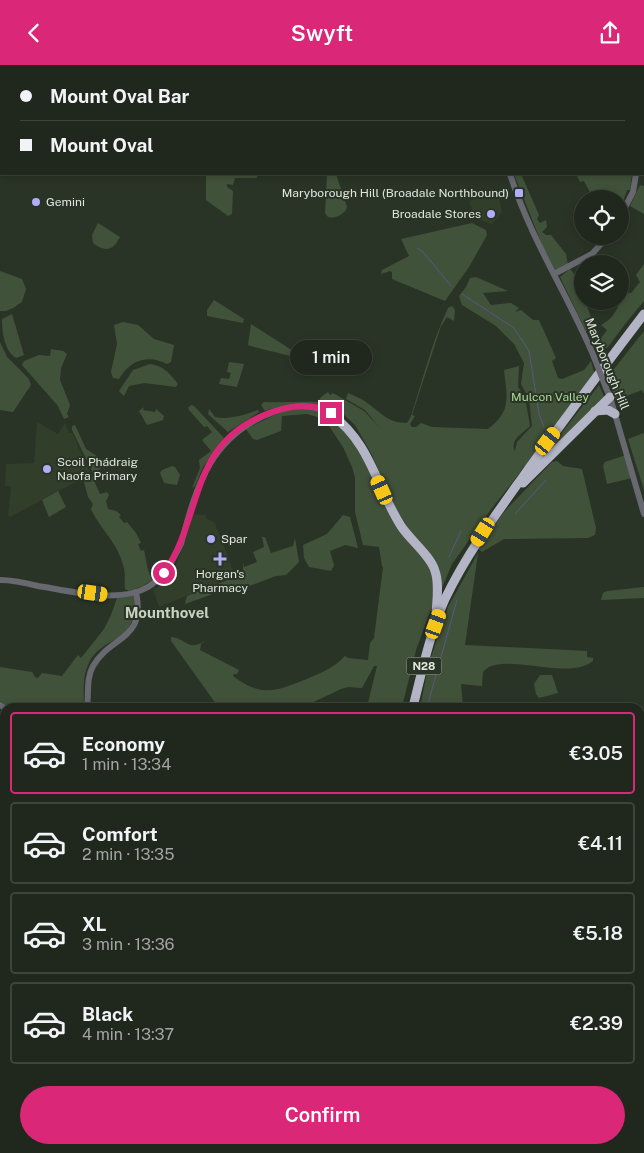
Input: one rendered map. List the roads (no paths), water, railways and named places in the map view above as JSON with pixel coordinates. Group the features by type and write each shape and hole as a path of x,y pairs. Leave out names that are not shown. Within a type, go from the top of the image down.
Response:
{"highway":[{"name":"N28","path":"414,703 436,624 462,564 505,501 644,314"},
{"name":"N28","path":"505,501 610,397"},
{"path":"595,411 608,410 615,414"},
{"path":"331,413 359,440 388,504 401,526 434,567 437,581 436,624"}],"street":[{"name":"Maryborough Hill","path":"510,175 522,207 594,357 610,397 644,514"},
{"path":"629,200 633,192 636,175"},
{"path":"554,274 592,254 600,245"},
{"path":"0,580 107,595 136,592 152,584 164,573 181,545 203,474 230,437 258,417 292,406 316,407 331,413"},
{"path":"87,703 88,682 93,666 101,655 131,630 136,622 140,607 136,592"}],"waterway":[{"path":"417,248 423,252 452,287"},
{"path":"462,294 514,328 529,351 539,414 544,427"},
{"path":"515,514 546,480"},
{"path":"449,557 461,531"},
{"path":"428,703 457,600"}],"place":[{"name":"Maryborough Hill (Broadale Northbound)","path":"519,193"},
{"name":"Gemini","path":"36,202"},
{"name":"Broadale Stores","path":"491,214"},
{"name":"Scoil Phádraig Naofa Primary","path":"47,469"},
{"name":"Spar","path":"211,539"},
{"name":"Horgan's Pharmacy","path":"220,559"}],"district":[{"name":"Mounthovel","path":"167,612"}],"park label":[{"name":"Mulcon Valley","path":"550,397"}]}
